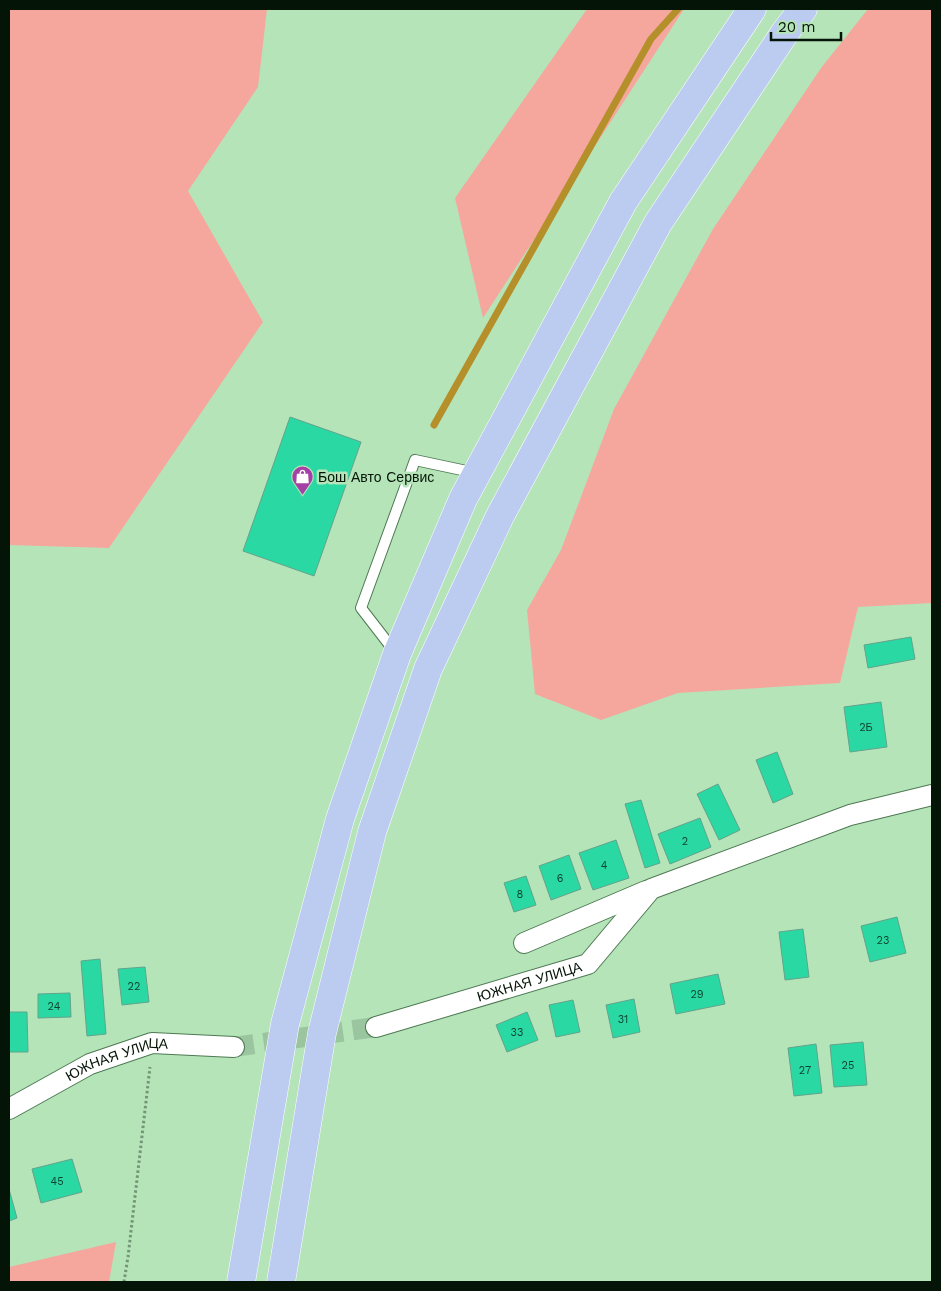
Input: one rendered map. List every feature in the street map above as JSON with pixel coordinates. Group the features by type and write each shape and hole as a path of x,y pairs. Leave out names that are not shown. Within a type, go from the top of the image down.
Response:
{"main road":[{"path":"241,1282 285,1024 340,819 397,654 463,499 623,202 752,9"},
{"path":"280,1282 322,1033 372,832 428,669 500,516 658,223 786,31 803,9"}],"street":[{"name":"ЮЖНАЯ УЛИЦА","path":"524,943 651,889 850,815 932,796"},
{"name":"ЮЖНАЯ УЛИЦА","path":"376,1027 588,964 651,889"},
{"name":"ЮЖНАЯ УЛИЦА","path":"9,1109 90,1064 152,1044 234,1047"}],"lane":[{"path":"397,654 362,608 415,460 477,474"}],"path":[{"path":"124,1282 152,1044"}],"shaded area":[{"path":"9,9 267,9 258,87 188,191 263,322 109,548 9,545"},
{"path":"587,9 684,9 483,318 455,198"},
{"path":"868,9 932,9 932,603 858,607 840,683 678,693 601,720 535,694 527,610 561,550 614,409 713,229 821,68"},
{"path":"116,1242 109,1282 9,1282 9,1267"}],"building":[{"name":"Бош Авто Сервис","path":"290,417 361,442 314,576 243,551"},
{"path":"911,637 915,659 868,668 864,645"},
{"path":"881,702 887,747 850,752 844,707"},
{"path":"777,752 793,794 773,803 756,760"},
{"path":"718,784 740,830 719,840 697,794"},
{"path":"641,800 660,863 645,868 625,804"},
{"path":"700,818 711,847 670,864 658,834"},
{"path":"616,840 629,878 593,890 579,853"},
{"path":"569,855 581,889 551,900 539,866"},
{"path":"526,876 536,905 514,912 504,883"},
{"path":"897,917 906,953 870,962 861,926"},
{"path":"803,929 809,977 785,980 779,932"},
{"path":"100,959 106,1034 87,1036 81,961"},
{"path":"145,967 149,1002 122,1005 118,969"},
{"path":"718,974 725,1004 676,1014 670,984"},
{"path":"70,993 71,1017 38,1018 38,994"},
{"path":"634,999 640,1032 613,1038 606,1005"},
{"path":"573,1000 580,1032 556,1037 549,1005"},
{"path":"9,1012 27,1012 28,1052 9,1052"},
{"path":"527,1012 538,1040 507,1052 496,1025"},
{"path":"863,1042 867,1085 834,1087 830,1045"},
{"path":"816,1044 822,1093 794,1096 788,1048"},
{"path":"72,1159 82,1192 41,1203 32,1169"},
{"path":"9,1189 17,1218 9,1221"}],"waterway":[{"path":"434,425 651,39 678,9"}],"tunnel":[{"path":"234,1047 376,1027"}],"place":[{"name":"Бош Авто Сервис","path":"302,496"}]}
